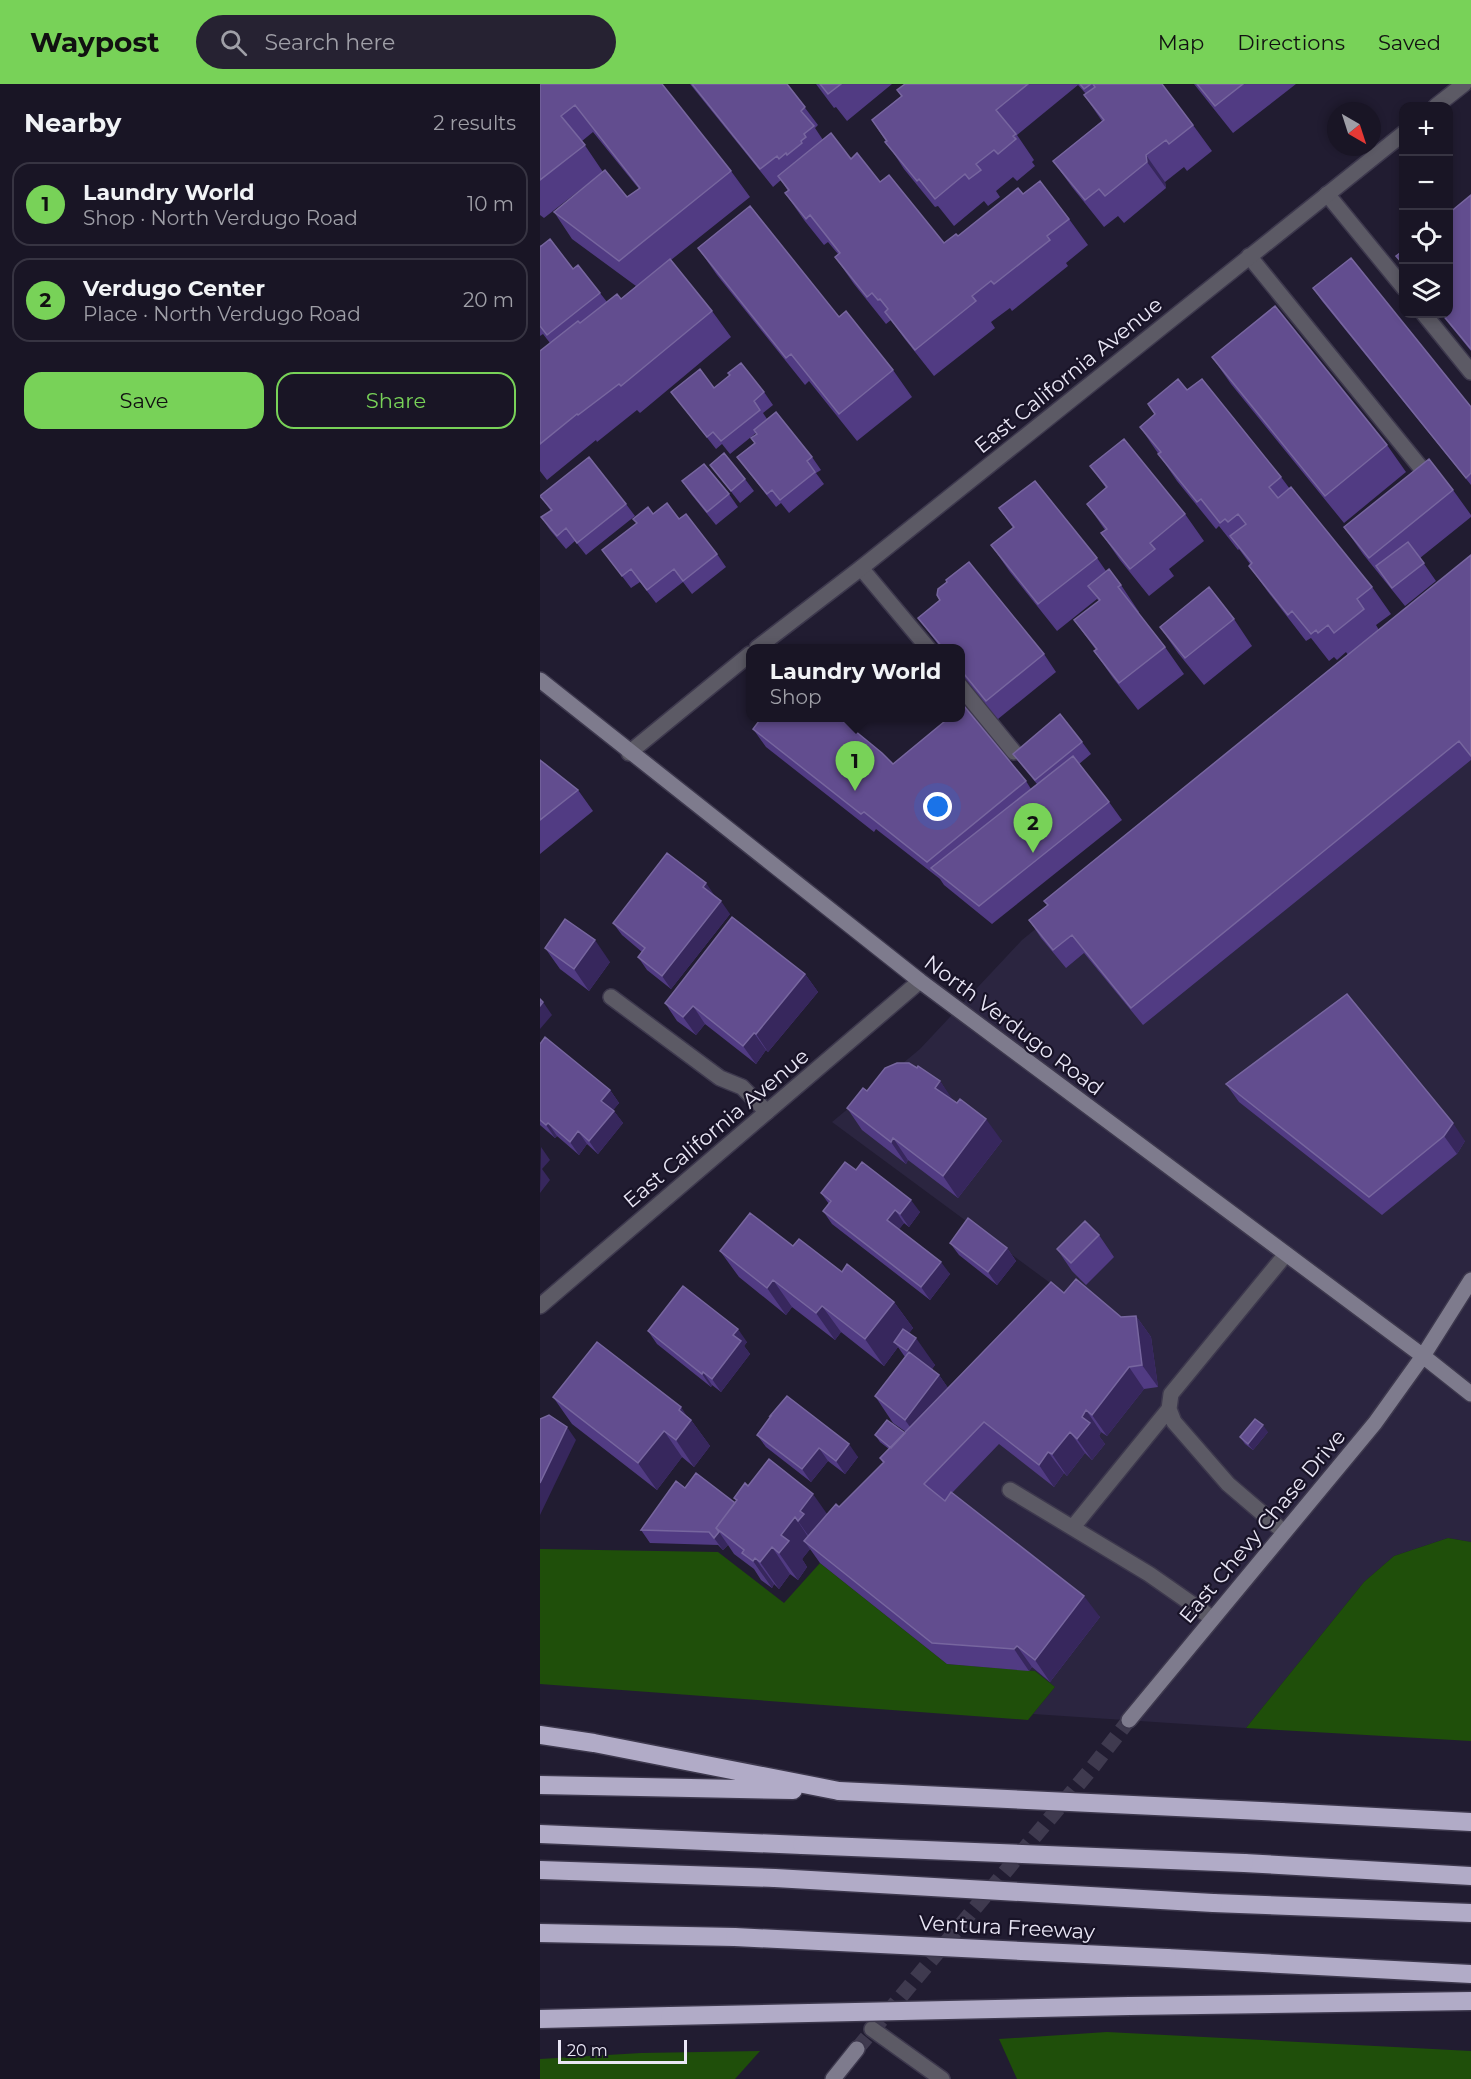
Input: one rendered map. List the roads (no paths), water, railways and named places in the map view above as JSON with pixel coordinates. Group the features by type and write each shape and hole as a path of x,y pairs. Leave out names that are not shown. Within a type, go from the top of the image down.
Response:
{"highway":[{"path":"540,1735 594,1743 839,1791"},
{"path":"540,1785 839,1791 1471,1822"},
{"path":"540,1834 1244,1863 1471,1876"},
{"path":"540,1870 775,1878 1213,1903 1471,1913"},
{"name":"Ventura Freeway","path":"540,1933 735,1936 1471,1974"},
{"path":"540,2019 1471,2001"}],"main road":[{"name":"North Verdugo Road","path":"540,680 629,753 920,981 1471,1394"},
{"name":"East Chevy Chase Drive","path":"1129,1720 1375,1423 1423,1356 1471,1280"},
{"path":"833,2079 857,2049"}],"street":[{"path":"1441,102 1464,84"},
{"name":"East California Avenue","path":"762,644 861,568 1399,137"},
{"path":"1327,194 1399,282"},
{"path":"1249,256 1430,479"},
{"path":"1427,318 1471,372"},
{"path":"861,568 925,644"},
{"path":"629,753 746,657"},
{"path":"965,692 1014,752"},
{"name":"East California Avenue","path":"540,1306 920,981"},
{"path":"611,997 720,1078 742,1087 767,1112"},
{"path":"1284,1532 1228,1484 1174,1422 1169,1409 1171,1394 1286,1254"},
{"path":"1072,1527 1169,1409"},
{"path":"1010,1490 1149,1574 1212,1618"},
{"path":"872,2029 942,2079"}],"tunnel":[{"path":"857,2049 1092,1768 1129,1720"}],"place":[{"name":"Laundry World","path":"855,791"},
{"name":"Verdugo Center","path":"1033,853"}]}
